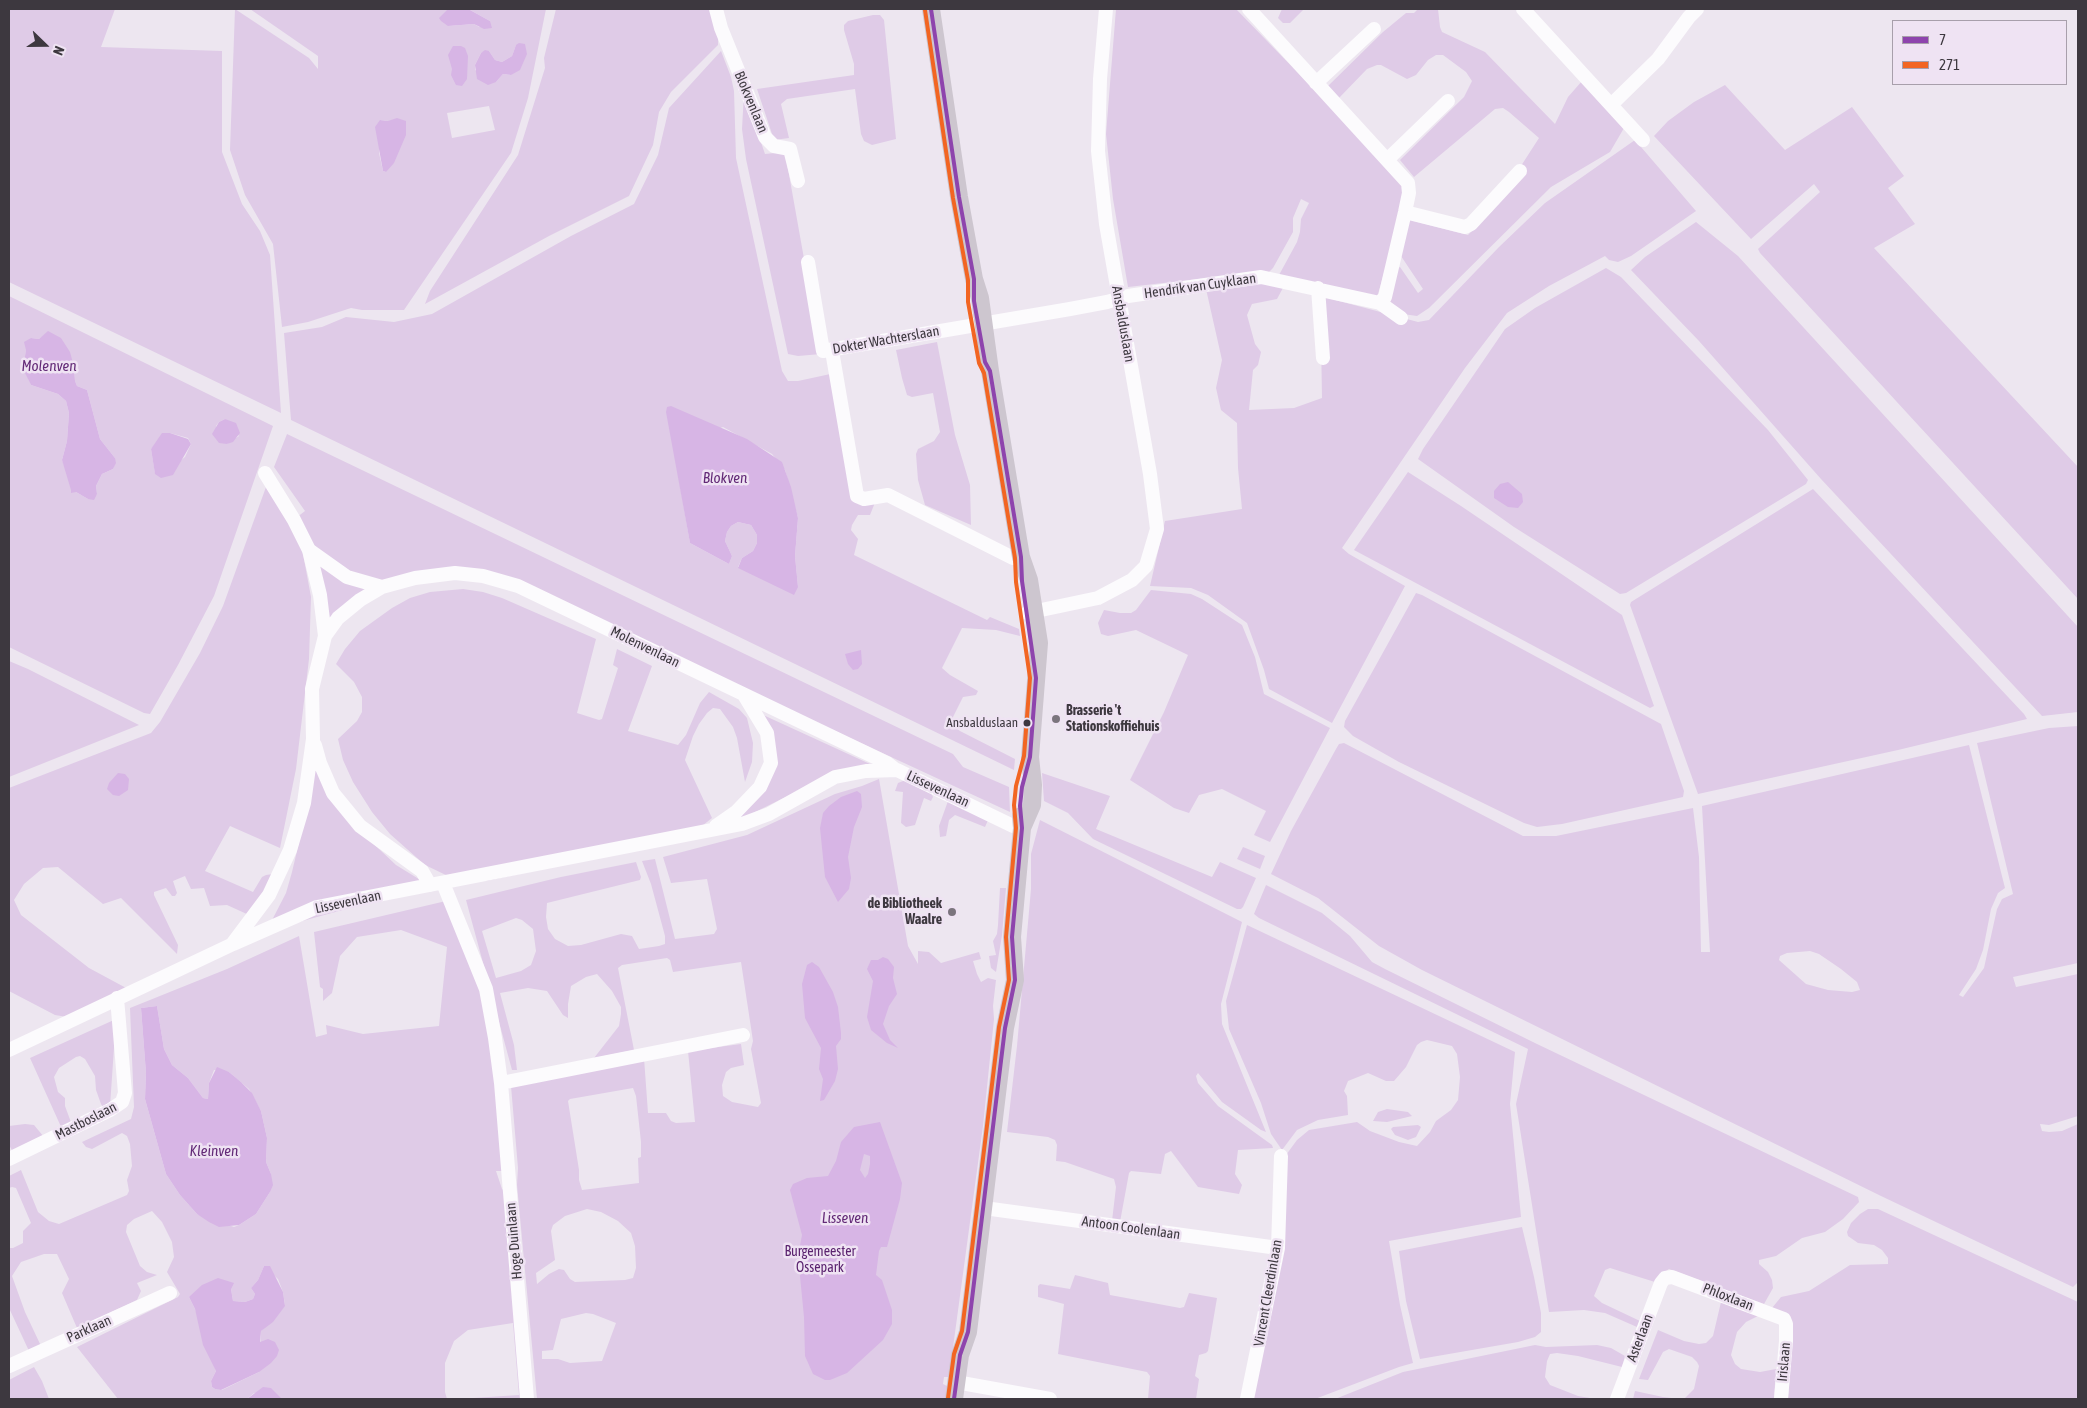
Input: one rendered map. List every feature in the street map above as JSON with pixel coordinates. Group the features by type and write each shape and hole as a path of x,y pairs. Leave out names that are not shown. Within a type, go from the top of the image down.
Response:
{"main road":[{"path":"931,9 959,197 974,279 980,298 981,323 1022,557 1029,580 1030,612 1039,643 1030,757 1033,785 1032,805 1022,828 1012,937 1007,954 1004,978 1005,1028 968,1332 960,1355 960,1391"}],"street":[{"name":"Blokvenlaan","path":"716,9 721,28 765,137 774,146 790,149 798,181"},
{"name":"Ansbalduslaan","path":"1030,612 1098,598 1132,580 1146,566 1157,529 1157,512 1106,224 1098,151 1100,79 1106,9"},
{"path":"1249,9 1408,184 1409,193 1385,297 1380,302 1401,318"},
{"path":"1523,9 1643,140"},
{"path":"1612,105 1658,59 1697,9"},
{"path":"1316,83 1374,29"},
{"path":"1387,160 1448,101"},
{"path":"1405,212 1464,227 1471,224 1520,171"},
{"name":"Dokter Wachterslaan","path":"808,262 823,351 832,351 981,323"},
{"name":"Hendrik van Cuyklaan","path":"981,323 1261,277 1380,302"},
{"path":"1318,288 1323,358"},
{"path":"832,351 857,496 864,499 888,495 1013,558 1022,557"},
{"name":"Molenvenlaan","path":"232,944 269,895 290,850 304,803 313,739 312,689 325,636 320,596 309,550 294,520 265,473"},
{"name":"Molenvenlaan","path":"309,550 347,577 382,587"},
{"name":"Molenvenlaan","path":"325,636 338,618 360,600 382,587 415,578 455,573 483,576 509,583 744,694 887,763 897,770"},
{"name":"Lissevenlaan","path":"711,830 736,812 760,787 771,763 767,733 744,694"},
{"name":"Molenvenlaan","path":"313,739 320,763 333,793 360,826 422,871 436,884"},
{"name":"Lissevenlaan","path":"9,1050 232,944 317,907 742,824 769,814 835,777 866,771 897,770 1013,826 1022,828"},
{"name":"Hoge Duinlaan","path":"436,884 486,989 495,1038 501,1083 527,1399"},
{"name":"Mastboslaan","path":"9,1158 110,1110 122,1102 125,1092 117,998"},
{"path":"501,1083 743,1035"},
{"name":"Vincent Cleerdinlaan","path":"1247,1399 1278,1248 1281,1156"},
{"name":"Antoon Coolenlaan","path":"984,1208 1278,1248"},
{"name":"Phloxlaan","path":"1665,1278 1680,1279 1777,1315 1786,1324"},
{"name":"Asterlaan","path":"1617,1399 1661,1283 1665,1278"},
{"name":"Parklaan","path":"9,1366 170,1293"},
{"name":"Irislaan","path":"1780,1399 1786,1324"},
{"path":"960,1391 1050,1399"}],"green space":[{"path":"9,9 115,9 101,47 222,51 222,152 242,204 260,231 270,255 281,413 9,282"},
{"path":"235,9 309,58 318,69 318,56 250,9 448,9 448,26 474,24 479,27 490,21 470,10 459,9 546,9 528,98 511,153 404,310 362,310 351,308 308,322 282,327 273,244 245,195 230,150","holes":["516,45 511,75 503,74 496,82 475,70 475,65 481,53 489,51 495,60 502,62 512,56","489,106 495,130 452,138 447,113","380,120 388,121 386,172 383,171 379,153"]},
{"path":"556,9 711,9 718,36 718,45 671,92 659,112 653,145 629,196 549,236 425,304 430,291 518,155 545,68 544,58"},
{"path":"1116,9 1236,9 1401,179 1407,193 1378,294 1375,298 1279,275 1297,242 1301,219 1309,203 1301,199 1293,218 1293,232 1273,268 1268,273 1261,272 1128,287 1113,199 1106,134"},
{"path":"1282,9 1304,9 1290,23 1283,23 1278,18"},
{"path":"1418,9 1438,9 1442,32 1485,52 1555,124 1568,97 1582,81 1624,128 1610,152 1551,187 1429,308 1417,316 1403,314 1389,305 1396,268 1400,267 1418,293 1423,289 1399,253 1406,219 1468,235 1516,185 1519,169 1539,138 1503,108 1495,109 1414,177 1400,160 1464,97 1472,81 1466,72 1443,55 1436,55 1428,60 1416,75 1407,79 1381,65 1377,65 1367,69 1339,98 1328,86 1383,32 1406,13 1414,13"},
{"path":"880,15 884,20 896,139 872,145 864,141 861,134 855,89 787,99 781,104 789,138 774,140 757,89 854,75 854,64 844,25 848,21"},
{"path":"721,51 734,91 736,158 782,371 788,381 798,381 835,373 854,490 876,500 870,515 858,515 852,525 851,530 858,539 854,555 987,620 990,617 1019,629 1020,636 996,630 962,628 942,668 950,675 978,691 976,695 963,697 950,723 960,731 1015,759 1014,770 291,420 284,333 322,327 346,317 394,322 432,314 571,236 634,204 658,155 669,108","holes":["723,427 772,454 785,470 798,518 795,556 798,587 738,567 742,558 753,551 757,543 757,535 751,525 738,522 731,526 727,532 725,541 732,556 729,564 690,543 673,445"]},
{"path":"1725,85 1785,150 1852,107 1904,176 1888,188 1915,224 1874,248 2078,467 2078,599 1760,253 1758,249 1820,192 1814,184 1751,239 1654,136 1668,121 1694,102"},
{"path":"744,93 765,154 785,152 821,354 798,356 788,354 746,159 742,129"},
{"path":"1635,140 1696,211 1631,256 1618,262 1609,260 1605,256 1549,286 1507,313 1465,368 1342,548 1349,554 1405,586 1332,723 1269,689 1247,623 1208,595 1191,588 1150,586 1165,521 1242,509 1238,468 1237,423 1221,410 1216,388 1222,360 1206,289 1268,282 1284,286 1277,299 1252,304 1247,315 1255,344 1261,352 1258,365 1253,370 1249,410 1294,408 1322,398 1321,338 1324,297 1418,322 1429,320 1499,247 1545,203"},
{"path":"1696,222 1738,256 2078,627 2078,712 2042,716 1821,479 1699,341 1631,270 1645,257"},
{"path":"1606,268 1621,277 1768,430 1808,480 1806,484 1626,593 1620,594 1514,527 1418,459 1505,329 1535,308"},
{"path":"9,296 273,426 214,596 150,714 144,713 9,647","holes":["45,335 74,367 77,386 87,390 100,439 115,458 113,469 102,474 96,486 97,494 88,499 76,492 62,460 67,441 69,413 66,401 58,394 31,385 24,369 26,350 31,338 39,339","225,419 239,436 227,444 216,426","170,433 188,438 191,444 185,457 155,473 151,449"]},
{"path":"937,342 955,435 970,485 971,525 925,505 918,480 916,454 918,449 934,441 940,432 933,393 912,397 907,395 896,350"},
{"path":"287,434 953,754 963,767 1009,787 1010,812 502,577 367,581 323,555 307,537 296,518 305,511 274,467"},
{"path":"1408,472 1622,615 1654,706 1650,708 1354,550"},
{"path":"266,487 296,534 303,554 311,597 309,659 296,769 280,848 230,826 205,871 253,892 262,877 273,874 264,896 249,915 227,905 210,906 204,888 191,889 185,876 173,881 177,893 175,896 172,896 166,888 154,892 178,945 177,954 121,898 103,904 58,867 43,868 24,884 14,900 21,915 89,968 128,989 67,1017 55,1015 9,991 9,788 151,733 160,722 200,653 223,606"},
{"path":"1813,489 2027,719 1898,750 1698,794 1630,605 1631,602"},
{"path":"322,564 366,590 330,622 318,566"},
{"path":"463,589 483,592 502,598 596,639 577,713 599,720 602,719 618,668 613,665 617,649 652,666 628,731 678,745 686,735 700,703 709,692 739,709 747,718 753,743 752,762 745,782 737,738 733,727 720,709 713,708 699,724 685,760 712,818 702,826 613,854 486,881 448,876 425,865 390,834 372,812 353,782 343,760 338,739 357,721 362,712 362,697 354,682 336,664 345,649 360,631 392,608 410,598 430,592"},
{"path":"1151,590 1191,594 1242,625 1255,657 1264,694 1330,728 1270,842 1254,835 1266,811 1222,789 1199,795 1189,813 1174,808 1130,780 1164,712 1188,655 1136,630 1108,636 1101,634 1098,623 1104,610 1131,613 1136,610"},
{"path":"1416,593 1661,724 1684,791 1683,797 1562,824 1537,827 1524,823 1399,762 1353,736 1344,727 1345,721"},
{"path":"9,661 28,669 139,725 9,777"},
{"path":"761,714 870,764 824,778 739,820 736,818 770,778"},
{"path":"2078,726 2078,963 2013,977 2016,987 2078,974 2078,1116 2049,1125 2040,1124 2042,1131 2049,1132 2062,1131 2078,1124 2078,1282 2073,1287 1881,1196 1422,970 1379,946 1318,898 1271,874 1291,831 1336,749 1339,744 1344,743 1523,836 1556,836 1693,808 1699,857 1701,952 1710,952 1702,806 1969,745 2005,888 1998,893 1991,909 1983,950 1976,969 1959,995 1963,997 1984,968 1997,909 2002,899 2013,894 1977,743 2049,728","holes":["1810,951 1819,954 1857,982 1860,990 1852,992 1828,990 1806,984 1779,960 1780,956 1787,953"]},
{"path":"318,738 320,759 361,832 396,865 435,889 350,908 295,923 270,924 286,893 292,872 310,796"},
{"path":"1042,773 1110,796 1096,829 1212,877 1220,862 1256,878 1243,907 1237,909 1093,839 1068,813 1044,801"},
{"name":"Burgemeester Ossepark","path":"879,779 908,946 918,964 918,951 929,952 941,963 979,952 981,959 973,961 981,982 988,978 996,980 983,1126 949,1377 944,1377 943,1384 947,1386 947,1399 537,1399 517,1185 518,1168 511,1086 644,1058 648,1113 666,1113 671,1121 676,1123 695,1122 688,1051 741,1044 744,1065 731,1068 726,1072 722,1085 723,1096 732,1102 758,1107 761,1103 751,1049 753,1041 741,962 673,972 670,960 667,958 622,965 618,968 634,1050 594,1058 619,1026 621,1014 621,1007 612,991 597,974 586,977 571,986 568,1018 563,1015 547,991 528,988 500,993 514,1045 517,1070 512,1070 466,900 561,877 636,862 641,877 640,880 547,903 546,917 548,929 555,939 568,946 581,945 621,934 632,936 639,949 659,946 665,944 665,936 651,884 642,861 655,859 675,939 714,934 717,929 707,879 671,883 663,857 747,835 835,794","holes":["516,918 522,920 533,929 536,951 531,965 521,971 496,978 482,931","633,1088 636,1096 641,1142 641,1157 638,1158 639,1183 582,1190 568,1101 570,1099","587,1209 601,1212 618,1221 631,1233 635,1246 636,1268 633,1278 575,1282 570,1279 564,1270 559,1269 549,1274 537,1284 536,1273 555,1260 551,1231 553,1225 565,1216","586,1313 616,1323 602,1361 570,1363 558,1359 542,1359 542,1351 553,1350 561,1319"]},
{"path":"908,779 930,790 933,797 931,801 924,798 915,825 906,827 901,823 903,792 895,791 898,783"},
{"path":"948,801 989,818 985,827 955,815 949,820 946,836 940,837 939,826"},
{"path":"1040,820 1242,922 1221,1004 1222,1024 1266,1132 1222,1102 1198,1073 1196,1076 1198,1083 1218,1106 1272,1145 1273,1148 1238,1150 1235,1174 1242,1185 1239,1194 1198,1187 1171,1151 1165,1154 1161,1174 1131,1171 1129,1173 1120,1222 1112,1221 1116,1187 1114,1179 1065,1162 1056,1161 1057,1145 1055,1140 1048,1137 1007,1132 1031,889 1031,854"},
{"path":"1243,847 1265,856 1260,869 1237,859"},
{"path":"1266,885 1322,913 1350,936 1372,962 1385,969 1537,1044 1858,1197 1859,1202 1843,1219 1825,1232 1802,1238 1776,1256 1759,1260 1759,1264 1768,1272 1772,1280 1773,1288 1764,1304 1669,1269 1660,1275 1655,1282 1610,1268 1605,1270 1594,1296 1602,1303 1640,1321 1637,1327 1605,1313 1584,1310 1549,1312 1516,1104 1528,1049 1259,918 1254,914"},
{"path":"1000,888 1006,888 1002,935 996,972 991,968 989,956 996,955 993,941 997,934"},
{"path":"446,901 482,994 491,1038 503,1171 496,1171 502,1189 505,1191 523,1399 458,1399 519,1395 513,1323 468,1330 454,1341 445,1363 445,1392 447,1399 282,1399 254,1393 247,1399 118,1399 77,1347 178,1297 180,1294 167,1272 174,1257 172,1242 162,1222 152,1211 134,1219 127,1225 126,1232 140,1266 147,1272 157,1275 137,1283 141,1291 137,1300 77,1328 62,1293 69,1279 57,1254 44,1254 21,1262 12,1276 25,1312 41,1346 29,1351 9,1308 9,1248 23,1243 23,1231 31,1223 16,1188 9,1188 9,1176 21,1170 38,1212 49,1221 59,1224 127,1195 129,1191 127,1180 132,1166 130,1144 127,1136 122,1133 92,1149 86,1147 82,1142 131,1119 134,1107 130,1008 227,969 299,936 316,1037 327,1034 326,1025 363,1034 439,1026 447,947 401,930 357,937 340,956 332,993 323,1001 323,989 320,987 314,932","holes":["157,1006 164,1049 172,1065 188,1078 203,1098 208,1099 209,1083 214,1070 229,1072 249,1089 261,1111 267,1138 266,1162 271,1174 270,1192 256,1214 234,1227 197,1214 180,1195 166,1174 145,1099 146,1073 141,1008","264,1266 278,1279 285,1305 261,1331 259,1372 222,1390 215,1389 212,1387 211,1381 216,1371 195,1309 189,1297 231,1289 233,1301 245,1302 253,1299 255,1294 251,1288 258,1280"]},
{"path":"1247,925 1515,1052 1510,1104 1521,1217 1389,1241 1400,1305 1413,1363 1315,1399 1249,1399 1286,1155 1297,1140 1309,1130 1357,1122 1370,1131 1399,1142 1417,1146 1430,1132 1436,1121 1451,1110 1458,1100 1460,1077 1457,1054 1452,1046 1427,1040 1417,1045 1406,1067 1394,1081 1386,1081 1368,1073 1348,1081 1344,1091 1347,1096 1348,1115 1318,1120 1297,1130 1282,1150 1271,1134 1261,1103 1229,1029 1226,1001"},
{"path":"116,1019 110,1106 104,1109 96,1090 95,1076 85,1059 80,1056 76,1057 59,1068 54,1077 58,1092 65,1098 65,1106 72,1125 62,1129 30,1058"},
{"path":"1387,1109 1408,1112 1412,1116 1387,1122 1373,1121 1378,1112"},
{"path":"34,1125 44,1137 13,1152 9,1145 9,1126"},
{"path":"1418,1125 1421,1127 1416,1137 1408,1140 1395,1135 1391,1129 1393,1127"},
{"path":"1868,1209 1878,1209 2078,1302 2078,1399 1788,1399 1793,1332 1772,1308 1781,1297 1809,1291 1850,1265 1888,1264 1888,1258 1882,1250 1874,1245 1858,1243 1848,1236 1847,1232 1851,1223"},
{"path":"1522,1227 1541,1313 1541,1332 1535,1337 1518,1342 1420,1359 1406,1301 1399,1251"},
{"path":"1075,1275 1108,1283 1110,1295 1180,1308 1184,1307 1189,1293 1217,1298 1208,1351 1199,1355 1195,1376 1199,1379 1196,1399 1148,1399 1150,1376 1147,1372 1058,1354 1064,1304 1038,1297 1038,1286 1040,1284 1070,1289"},
{"path":"1721,1302 1758,1316 1746,1322 1737,1332 1731,1355 1735,1364 1741,1369 1760,1372 1776,1369 1774,1399 1684,1399 1694,1389 1699,1366 1692,1357 1669,1349 1663,1352 1648,1380 1639,1379 1658,1330 1684,1341 1699,1344 1706,1343 1713,1336"},
{"path":"1535,1345 1546,1347 1597,1345 1611,1348 1625,1356 1622,1367 1578,1356 1550,1354 1545,1377 1550,1385 1578,1396 1596,1399 1335,1399 1403,1372"},
{"path":"34,1367 49,1399 9,1399 9,1380"},
{"path":"1635,1391 1663,1397 1680,1399 1633,1399"}],"water":[{"path":"448,9 470,10 490,21 492,28 484,29 474,24 448,26 439,18"},
{"path":"519,43 525,44 527,54 520,70 511,75 503,74 496,82 488,85 477,79 475,65 481,53 485,50 489,51 495,60 502,62 512,56 516,45"},
{"path":"453,46 465,48 468,56 467,79 462,86 456,85 451,75 452,69 448,55"},
{"path":"397,118 406,121 406,135 394,163 386,172 383,171 375,127 380,120 388,121"},
{"name":"Molenven","path":"48,331 61,338 70,352 77,386 87,390 100,439 115,458 116,463 113,469 102,474 96,486 97,494 94,500 88,499 76,492 71,493 62,460 67,441 69,413 66,401 58,394 31,385 23,369 26,350 24,342 31,338 39,339"},
{"name":"Blokven","path":"671,406 747,439 782,462 791,487 798,518 795,556 798,587 794,595 738,568 742,558 753,551 757,543 757,535 751,525 738,522 731,526 727,532 725,541 732,556 729,564 690,543 666,412 667,407"},
{"path":"225,419 236,423 240,433 233,442 227,444 219,443 212,434 219,422"},
{"path":"162,433 170,433 188,439 191,444 173,475 161,478 155,474 151,449"},
{"path":"1508,482 1522,494 1523,502 1518,508 1508,507 1494,498 1494,491 1500,484"},
{"path":"861,650 862,664 858,669 853,670 848,664 845,654"},
{"path":"118,773 125,774 129,779 128,790 119,796 113,795 107,789 109,783"},
{"path":"857,791 861,794 862,807 854,827 848,857 851,878 849,889 838,902 825,877 820,828 823,813 829,806 841,797"},
{"path":"883,957 888,959 894,967 893,978 897,994 889,1006 883,1024 890,1040 898,1048 887,1043 871,1030 867,1017 873,981 867,969 871,960 878,960"},
{"path":"812,962 819,967 833,992 838,1007 841,1033 841,1039 836,1046 838,1069 835,1081 824,1100 820,1101 823,1079 819,1069 821,1048 805,1018 802,984 807,965"},
{"name":"Kleinven","path":"157,1006 164,1049 172,1065 188,1078 203,1098 208,1099 209,1083 217,1067 229,1072 252,1093 261,1111 267,1138 266,1162 273,1185 256,1214 239,1225 219,1227 197,1214 180,1195 166,1174 145,1099 146,1073 141,1008"},
{"name":"Lisseven","path":"880,1122 902,1183 900,1199 887,1247 881,1247 879,1251 876,1275 882,1280 892,1310 892,1324 883,1340 847,1373 830,1380 825,1380 813,1374 805,1356 804,1317 798,1256 802,1235 790,1190 793,1184 807,1178 828,1176 836,1161 841,1142 854,1127","holes":["864,1154 870,1156 868,1174 865,1178 860,1170"]},
{"path":"264,1266 270,1266 283,1292 285,1306 273,1322 261,1331 260,1342 268,1339 275,1342 279,1350 277,1356 259,1372 221,1390 215,1389 212,1387 211,1381 216,1371 203,1345 195,1309 189,1297 202,1285 218,1278 234,1283 231,1289 233,1301 245,1302 253,1299 255,1294 251,1288 258,1280"},
{"path":"263,1387 271,1388 282,1399 247,1399"}],"transit line":[{"name":"7","path":"931,9 959,197 974,279 974,301 985,362 990,371 1021,557 1022,581 1036,678 1030,757 1022,787 1020,806 1022,828 1012,937 1015,980 1005,1028 968,1332 960,1355 954,1399"},
{"name":"271","path":"925,10 953,198 968,280 968,302 979,363 984,373 1015,558 1016,582 1030,678 1024,756 1016,786 1014,805 1016,828 1006,937 1009,980 999,1027 962,1331 954,1354 948,1398"}],"place":[{"name":"Brasserie 't Stationskoffiehuis","path":"1056,719"},
{"name":"Ansbalduslaan","path":"1027,723"},
{"name":"de Bibliotheek Waalre","path":"952,912"}]}
